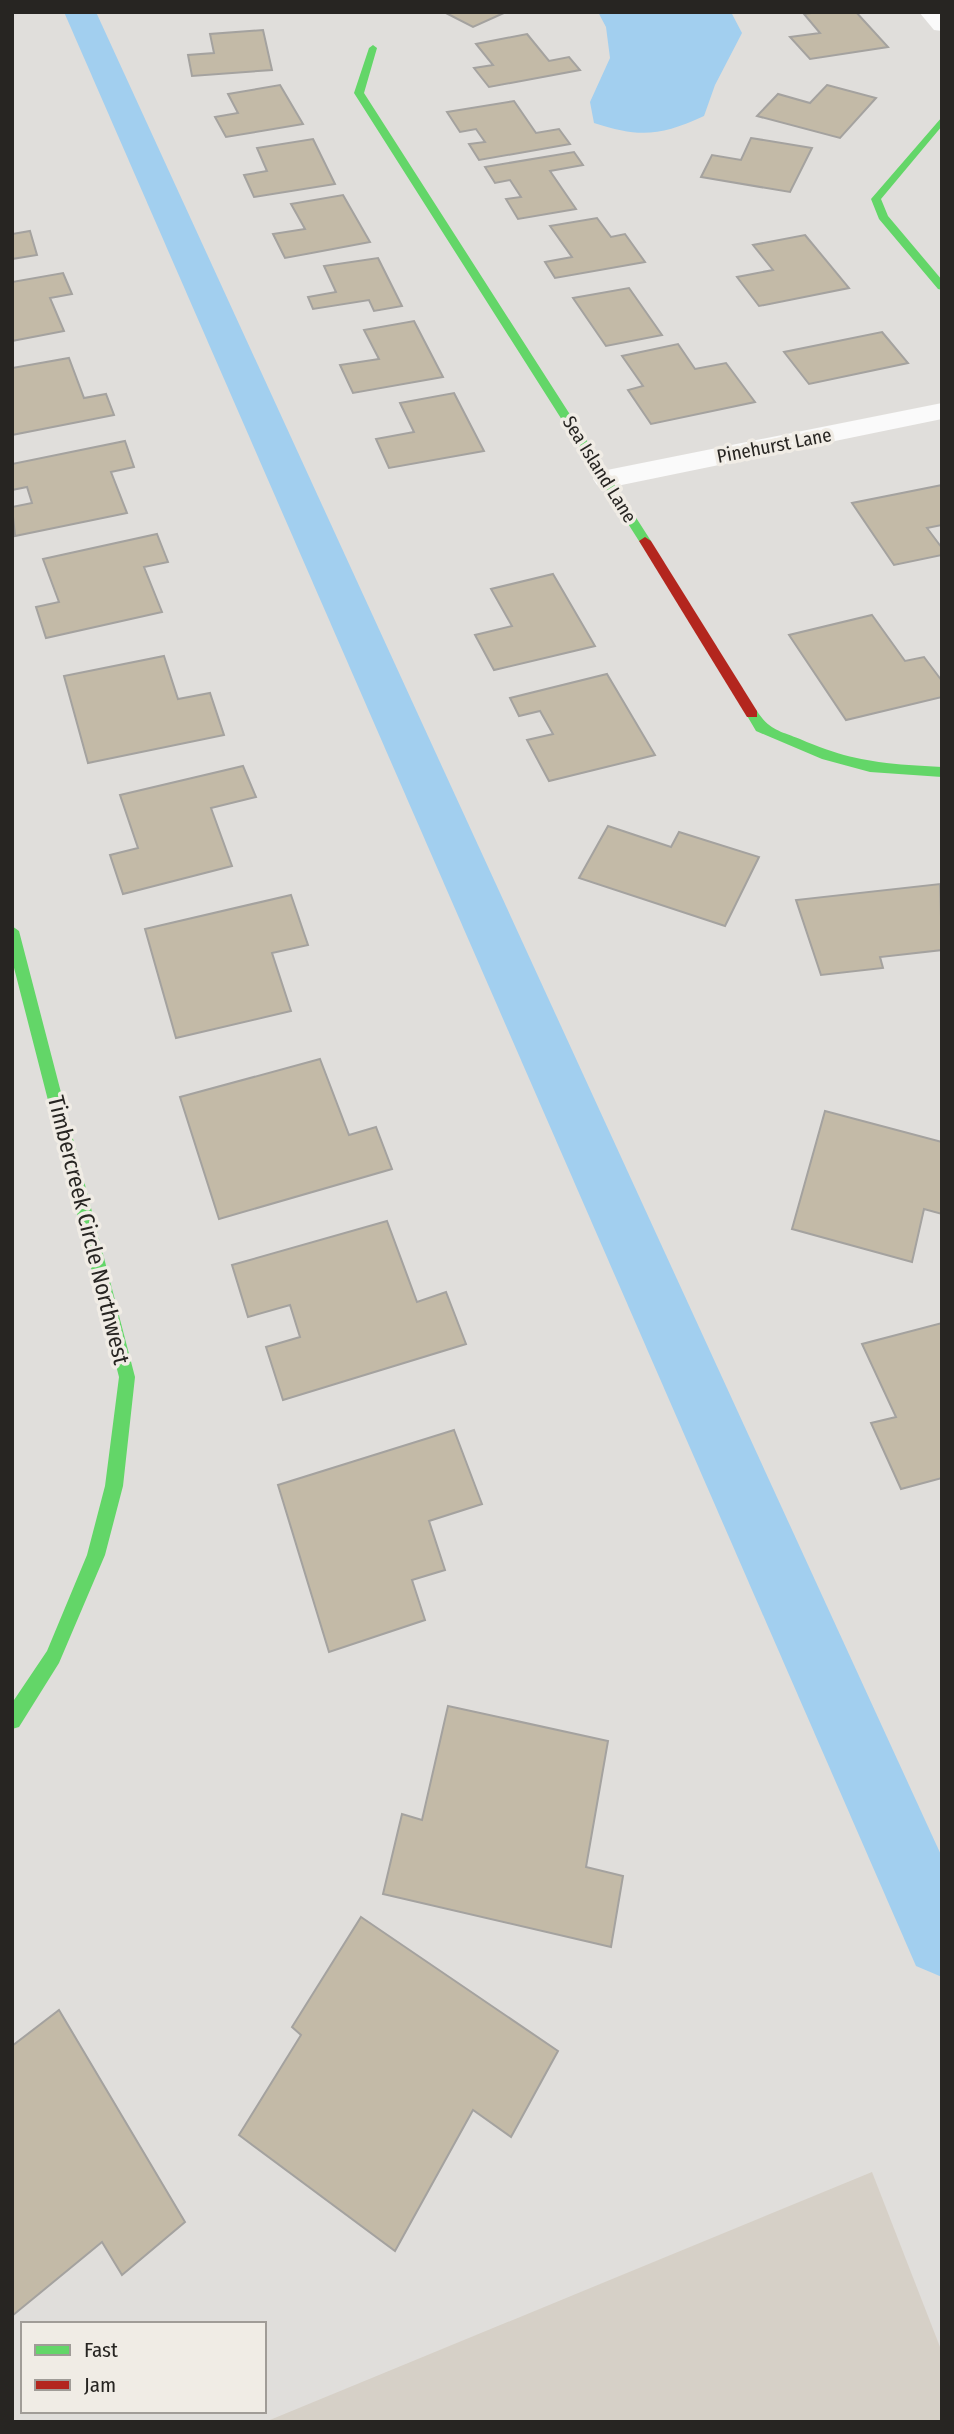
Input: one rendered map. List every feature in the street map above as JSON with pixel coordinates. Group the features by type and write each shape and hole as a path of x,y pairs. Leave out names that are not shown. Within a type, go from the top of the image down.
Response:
{"street":[{"path":"929,12 942,25"},
{"name":"Sea Island Lane","path":"373,48 359,93 607,479 761,728 800,749 846,764 894,772 942,772"},
{"path":"942,120 876,198 883,217 942,287"},
{"name":"Pinehurst Lane","path":"607,479 942,411"},
{"name":"Timbercreek Circle Northwest","path":"12,931 127,1377 125,1427 117,1481 104,1535 79,1602 52,1659 12,1720"}],"shaded area":[{"path":"872,2172 942,2352 942,2422 265,2422"}],"water":[{"path":"598,12 731,12 742,33 715,85 704,116 675,128 650,133 624,131 594,123 590,102 610,58 606,27"}],"building":[{"path":"444,12 506,12 473,27"},
{"path":"856,12 888,47 810,59 790,37 820,33 804,14"},
{"path":"263,30 272,70 192,76 188,55 214,53 210,34"},
{"path":"527,34 549,61 569,57 580,70 489,87 474,68 493,65 476,44"},
{"path":"280,85 303,124 226,137 215,117 238,113 228,94"},
{"path":"827,85 876,98 840,138 757,116 778,94 810,103"},
{"path":"514,101 536,133 559,129 570,144 479,160 469,144 485,142 476,129 460,132 447,112"},
{"path":"751,138 812,148 790,192 701,177 712,155 741,160"},
{"path":"313,139 335,184 254,197 244,175 267,171 257,148"},
{"path":"574,152 583,165 550,171 576,209 518,219 506,199 521,197 510,180 495,183 485,167"},
{"path":"343,195 370,242 285,258 273,234 305,229 291,204"},
{"path":"597,218 611,237 625,234 645,262 555,278 545,262 572,257 550,226"},
{"path":"30,231 37,255 12,259 12,234"},
{"path":"805,235 849,288 759,306 737,277 773,270 753,245"},
{"path":"378,258 402,306 374,311 369,300 313,309 308,297 336,292 324,266"},
{"path":"63,273 72,294 50,298 64,331 12,341 12,282"},
{"path":"629,288 662,335 606,346 573,298"},
{"path":"414,321 443,377 353,393 340,365 379,359 364,330"},
{"path":"882,332 908,363 809,384 784,352"},
{"path":"678,344 695,369 726,363 755,402 651,424 628,390 643,386 622,356"},
{"path":"69,358 84,398 106,394 114,415 12,435 12,368"},
{"path":"454,393 484,451 389,468 376,439 414,432 400,403"},
{"path":"125,441 134,467 111,472 127,513 15,536 12,507 32,503 27,487 12,490 12,464"},
{"path":"942,485 942,525 927,528 942,548 942,555 894,565 852,503"},
{"path":"157,534 168,562 144,567 162,612 46,638 36,607 59,602 43,559"},
{"path":"553,574 595,646 494,670 475,635 512,626 491,589"},
{"path":"872,615 905,661 924,657 942,681 942,697 846,720 789,635"},
{"path":"164,656 178,699 210,693 224,735 88,763 64,676"},
{"path":"607,674 655,755 549,781 527,740 553,734 540,711 519,716 510,698"},
{"path":"243,766 256,797 211,808 232,866 123,894 110,855 138,848 120,795"},
{"path":"608,826 671,847 679,832 759,857 725,926 579,878"},
{"path":"940,884 942,950 880,957 883,968 821,975 796,900"},
{"path":"291,895 308,945 272,953 291,1011 176,1038 145,929"},
{"path":"320,1059 349,1135 376,1127 392,1169 219,1219 180,1097"},
{"path":"825,1111 942,1142 942,1214 924,1209 912,1262 792,1229"},
{"path":"387,1221 417,1302 446,1292 466,1344 283,1400 266,1347 300,1337 290,1305 248,1317 232,1265"},
{"path":"942,1323 942,1478 901,1489 871,1423 896,1417 862,1344"},
{"path":"454,1430 482,1504 429,1521 445,1570 412,1580 425,1620 329,1652 278,1485"},
{"path":"448,1706 608,1741 586,1867 623,1876 611,1947 383,1894 402,1814 422,1820"},
{"path":"361,1917 558,2051 511,2137 473,2110 395,2251 239,2135 301,2035 292,2027"},
{"path":"59,2010 185,2222 122,2275 102,2242 12,2316 12,2046"}],"waterway":[{"path":"80,12 942,1940"}],"traffic: fast":[{"path":"373,48 359,93 645,541"},
{"path":"942,120 876,199 883,217 942,287"},
{"path":"752,714 761,728 827,756 870,767 942,772"},
{"path":"12,931 127,1377 114,1486 96,1555 53,1657 12,1720"}],"traffic: jam":[{"path":"645,541 752,714"}]}
